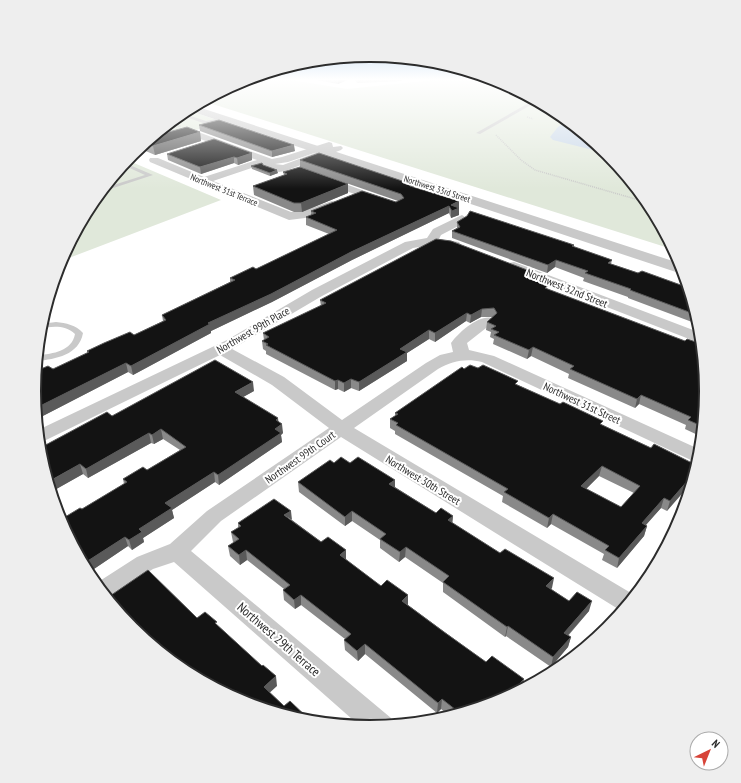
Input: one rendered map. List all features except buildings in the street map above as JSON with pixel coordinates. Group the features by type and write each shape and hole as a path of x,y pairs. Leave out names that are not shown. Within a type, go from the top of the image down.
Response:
{"street":[{"name":"Northwest 33rd Street","path":"216,117 327,149 676,267"},
{"name":"Northwest 33rd Street","path":"221,117 670,255"},
{"path":"190,132 286,165"},
{"path":"200,146 216,141"},
{"path":"202,181 286,165 327,149"},
{"name":"Northwest 31st Terrace","path":"171,154 154,160 286,216 296,217 361,193"},
{"path":"276,179 286,165"},
{"path":"314,176 389,203"},
{"path":"234,194 249,188"},
{"path":"462,219 437,232 431,241 446,242 469,250"},
{"name":"Northwest 99th Place","path":"44,434 221,349 259,329 317,293 409,245 431,241"},
{"name":"Northwest 32nd Street","path":"498,261 695,336"},
{"path":"462,355 459,344 463,338 488,321"},
{"name":"Northwest 30th Street","path":"221,349 278,381 340,429 624,601"},
{"name":"Northwest 99th Court","path":"106,588 145,563 176,551 214,516 439,361 451,356 462,355"},
{"name":"Northwest 31st Street","path":"462,355 475,356 495,362 694,454"},
{"name":"Northwest 29th Terrace","path":"176,551 374,721"}],"lane":[{"path":"478,133 507,117"},
{"path":"112,188 150,175 130,167"},
{"path":"43,357 67,351 75,345 79,339 79,334 73,328 66,325 47,326"}],"path":[{"path":"526,117 533,119"},
{"path":"172,128 180,126 177,125"},
{"path":"165,137 178,133 169,131"},
{"path":"492,131 505,142 521,160 535,170 638,200"},
{"path":"166,133 171,135"}],"shaded area":[{"path":"189,117 207,117 223,122 155,142"},
{"path":"252,117 552,117 588,144 618,174 644,208 667,247"},
{"path":"134,163 221,200 69,258 85,227 97,208 109,191"}],"water":[{"path":"562,124 594,150 553,140 550,137"}]}
